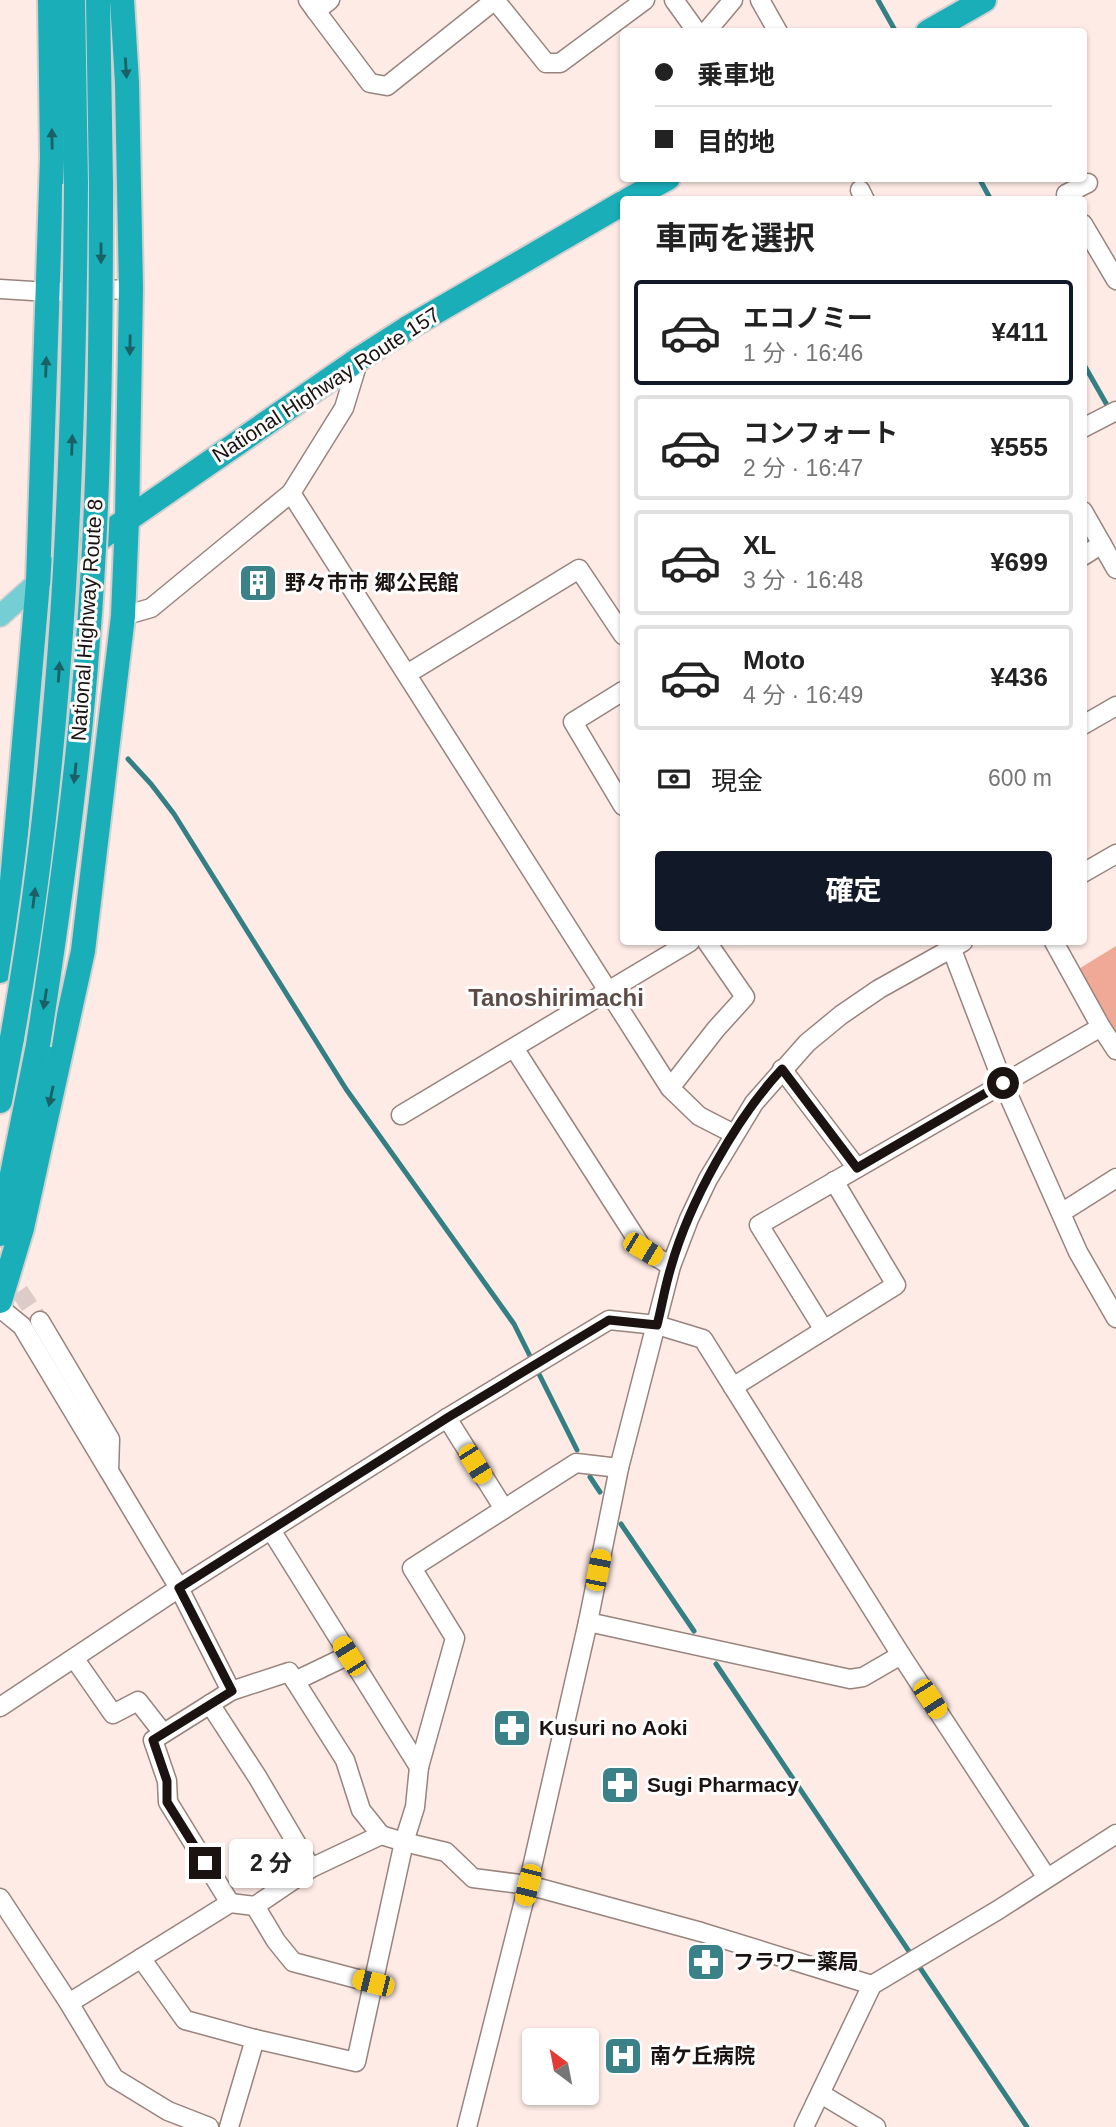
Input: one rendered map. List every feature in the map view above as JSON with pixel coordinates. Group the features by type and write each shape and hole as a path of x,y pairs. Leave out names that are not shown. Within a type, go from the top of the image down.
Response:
{"highway":[{"path":"0,971 11,893 38,582 52,158 50,0"},
{"name":"National Highway Route 8","path":"0,1101 28,949 57,699 69,527 75,356 73,0"},
{"name":"National Highway Route 8","path":"0,1234 38,1045 66,855 89,639 100,382 98,0"},
{"path":"0,1301 22,1228 83,951 122,616 127,519 131,289 127,83 122,0"},
{"path":"935,28 985,0"},
{"name":"National Highway Route 157","path":"635,196 661,182"},
{"name":"National Highway Route 157","path":"38,582 359,359 620,205"}],"main road":[{"path":"0,616 38,582"}],"street":[{"path":"318,4 370,83 387,86 495,0 547,63 560,63 645,0"},
{"path":"674,0 694,28"},
{"path":"709,28 733,0"},
{"path":"760,0 776,28"},
{"path":"1067,196 1088,183"},
{"path":"1087,231 1116,281"},
{"path":"0,289 49,292 131,289"},
{"path":"122,616 151,608 291,493 344,408 359,359"},
{"path":"1087,426 1110,414"},
{"path":"291,493 670,1088 699,1116 734,1134"},
{"path":"1087,518 1116,569"},
{"path":"1087,553 1102,544"},
{"path":"407,674 579,569 620,630"},
{"path":"620,693 572,722 620,797"},
{"path":"1087,723 1116,706"},
{"path":"1087,871 1116,854"},
{"path":"401,1115 685,945"},
{"path":"670,1088 745,997 709,945"},
{"path":"467,2127 528,1885 588,1622 619,1468 671,1266 688,1219 754,1103 807,1043 879,989 952,945"},
{"path":"956,945 1003,1083 1078,1252 1116,1318"},
{"path":"1056,945 1116,1050"},
{"path":"824,1330 759,1225 1101,1027"},
{"path":"514,1048 643,1249 671,1266"},
{"path":"782,1069 857,1168"},
{"path":"1061,1213 1116,1178"},
{"path":"733,1387 896,1286 834,1181"},
{"path":"0,1308 22,1326 179,1588 232,1691"},
{"path":"0,1707 179,1588 447,1418 609,1320 657,1325 703,1339 901,1654 1047,1878"},
{"path":"40,1321 110,1439 109,1471"},
{"path":"447,1418 504,1510"},
{"path":"141,1958 186,2020 356,2062 404,1842 415,1807 419,1768 455,1638 412,1568 576,1463 619,1468"},
{"path":"271,1530 419,1768"},
{"path":"588,1622 850,1679 863,1677 901,1654"},
{"path":"295,1681 349,1656"},
{"path":"74,1658 113,1714 138,1700 163,1733"},
{"path":"230,1903 167,1802 167,1781 153,1740 232,1691 289,1672 345,1760 361,1810 381,1835 446,1852 473,1878 528,1885 701,1932 872,1985"},
{"path":"211,1704 311,1868"},
{"path":"804,2127 872,1985 1116,1834"},
{"path":"69,2003 230,1903 255,1906 311,1868 381,1835"},
{"path":"0,1898 69,2003 114,2078 168,2111 209,2127"},
{"path":"255,1906 276,1941 293,1962 373,1983"},
{"path":"229,2127 255,2039"},
{"path":"821,2094 876,2127"}],"shaded area":[{"path":"1116,946 1116,1035 1077,970"}],"waterway":[{"path":"878,0 894,28"},
{"path":"981,182 989,196"},
{"path":"1087,370 1111,412"},
{"path":"128,759 174,814 346,1089 514,1324 577,1450"},
{"path":"590,1477 600,1492"},
{"path":"621,1524 694,1631"},
{"path":"716,1664 1027,2127"}],"tunnel":[{"path":"4,1269 40,1321"}],"place":[{"name":"野々市市 郷公民館","path":"258,583"},
{"name":"Kusuri no Aoki","path":"512,1728"},
{"name":"Sugi Pharmacy","path":"620,1785"},
{"name":"フラワー薬局","path":"706,1962"},
{"name":"南ケ丘病院","path":"623,2056"}],"district":[{"name":"Tanoshirimachi","path":"556,998"}],"route":[{"path":"205,1863 167,1802 167,1781 153,1740 232,1691 179,1588 447,1418 609,1320 657,1325 671,1266 688,1219 734,1134 754,1103 782,1069 857,1168 1003,1083"}]}
